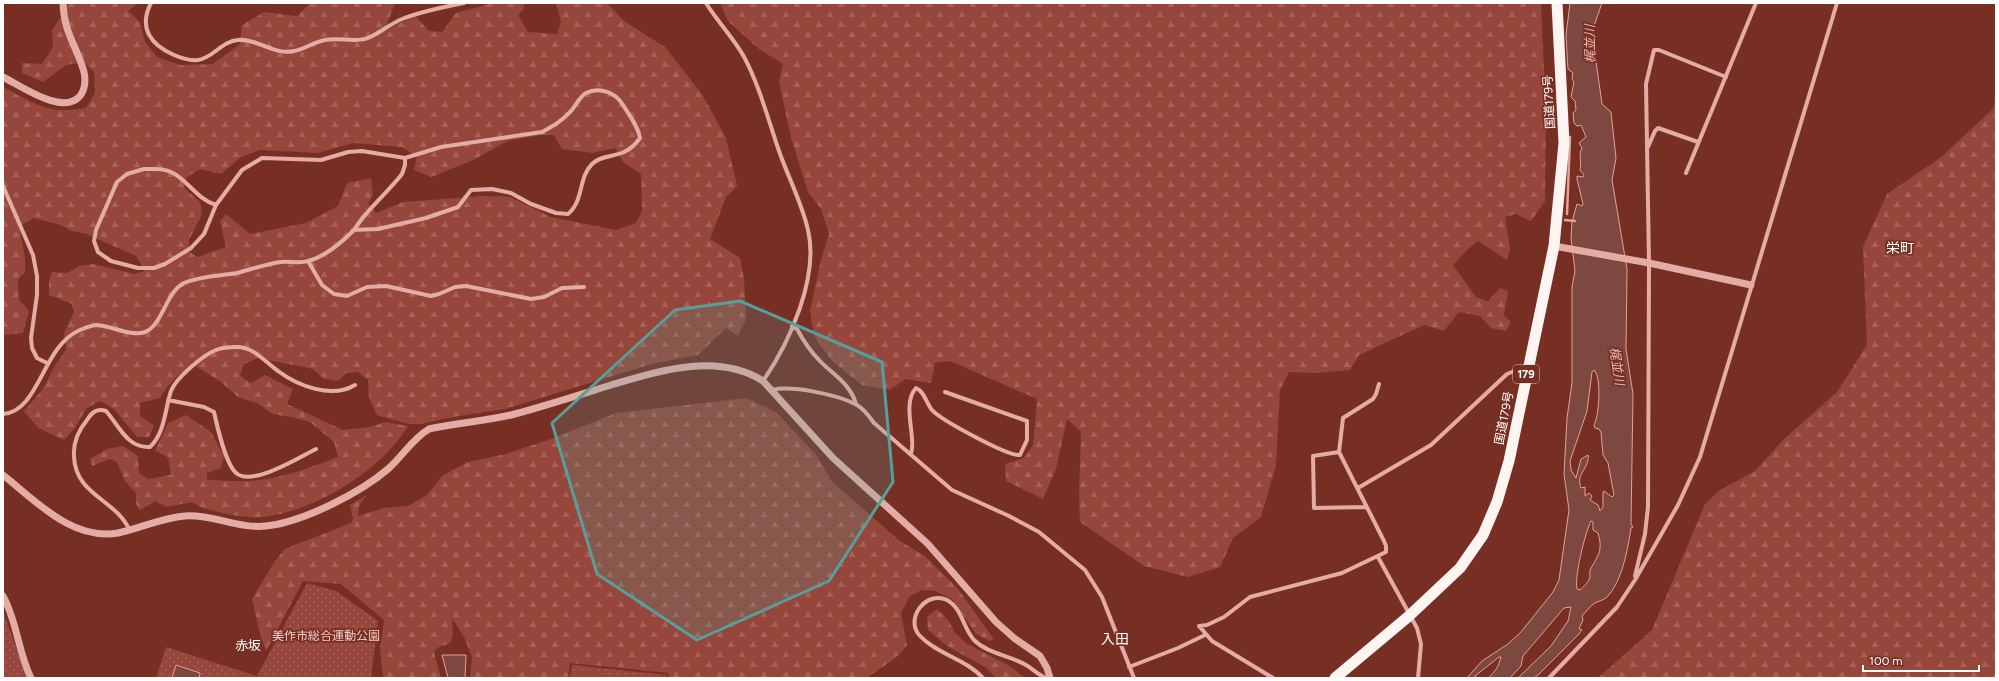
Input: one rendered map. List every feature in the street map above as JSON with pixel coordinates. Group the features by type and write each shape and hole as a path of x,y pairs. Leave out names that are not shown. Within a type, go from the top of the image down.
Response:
{"highway":[{"name":"国道179号","path":"1335,678 1409,616 1460,568 1483,535 1497,502 1509,461 1527,368 1554,246 1564,144 1557,3"}],"street":[{"path":"3,76 50,100 60,103 73,101 80,96 85,82 84,73 67,32 64,21 63,3"},
{"path":"151,3 146,12 146,28 152,41 168,52 182,58 198,60 207,57 227,43 238,40 250,41 286,52 294,51 326,40 367,39 402,20 423,12 464,3"},
{"path":"706,3 715,18 734,41 751,71 808,230 810,259 807,284 792,326 764,381"},
{"path":"1686,174 1756,3"},
{"path":"1549,678 1617,607 1635,580 1678,505 1700,457 1751,284 1838,3"},
{"path":"1635,580 1637,560 1645,534 1648,507 1646,262 1648,150 1646,84 1654,50 1659,50 1726,77"},
{"path":"216,205 210,203 194,192 173,173 162,169 144,169 127,174 117,182 111,194 96,230 94,241 98,252 111,261 138,268 154,268 166,264 191,248 204,234 216,205 242,170 262,158 315,160 348,152 362,151 405,158 441,146 542,132 556,125 569,113 585,93 596,91 607,91 619,98 639,130 640,138 633,147 619,156 600,160 592,164 586,174 579,200 574,209 568,214 556,213 531,204 510,193 492,189 471,190 458,207 426,218 378,229 353,230"},
{"path":"1648,150 1655,131 1658,128 1698,142"},
{"path":"3,414 19,408 28,400 47,363 61,344 78,331 95,325 134,332 145,332 153,326 172,294 182,284 194,279 239,272 282,262 308,262 317,258 335,246 353,230 365,214 402,174 405,165 405,158"},
{"path":"3,186 33,255 37,276 37,295 31,338 32,348 37,358 47,363"},
{"path":"1554,246 1646,262 1751,284"},
{"path":"308,262 322,285 334,294 347,296 367,287 386,286 431,296 455,287 466,286 531,299 544,297 562,288 584,287"},
{"path":"792,326 797,329 819,360 838,376 854,397 856,404"},
{"path":"129,529 121,517 86,487 79,478 74,459 74,441 86,420 94,411 101,409 106,411 130,442 140,448 150,447 155,442 161,431 168,400 172,389 178,380 201,358 216,350 237,347 250,350 278,372 298,383 319,389 336,391 348,389 355,385"},
{"path":"3,475 61,520 76,529 95,534 118,533 166,518 187,516 241,525 265,527 288,522 354,492 389,468 418,435 429,429 515,414 664,370 702,365 752,374 764,381 833,458 928,544 996,622 1014,638 1040,656 1047,668 1050,678"},
{"path":"1358,488 1431,445 1507,374 1527,368"},
{"path":"1273,678 1212,641 1205,635 1199,626 1207,625 1224,617 1250,597 1342,573 1378,558 1386,552 1386,546 1340,452 1343,418 1373,399 1379,384"},
{"path":"772,390 781,388 806,390 856,404 865,411 874,423 911,453 952,490 1009,516 1039,532 1085,570 1102,597 1134,678"},
{"path":"911,453 913,445 909,412 913,391 916,388 924,395 932,410 959,429 1007,453 1020,455 1027,440 1027,421 945,392"},
{"path":"168,400 204,407 214,412 230,465 237,474 247,477 259,476 316,448"},
{"path":"1340,452 1313,456 1314,508 1366,507"},
{"path":"1378,558 1416,628 1422,644 1418,678"},
{"path":"3,596 9,607 22,657 31,678"},
{"path":"983,678 928,643 918,634 915,623 917,611 923,603 932,598 940,598 948,601 956,609 973,639 984,648 1025,664 1046,678"},
{"path":"1129,667 1178,648 1205,635"}],"highlighted area":[{"path":"740,301 882,362 893,482 829,581 697,640 597,574 552,423 675,310"}],"green space":[{"path":"67,3 138,3 128,11 140,22 145,42 157,57 180,65 213,64 240,44 242,25 264,12 297,16 310,3 395,3 384,32 400,23 416,17 429,31 442,32 456,13 492,3 523,3 525,7 518,15 528,32 557,34 561,22 556,3 607,3 624,21 665,47 702,94 726,138 737,186 726,197 710,239 740,258 744,279 746,319 738,336 726,328 698,355 652,364 505,409 420,424 409,424 377,415 369,398 368,380 358,372 346,373 338,381 324,379 313,369 258,358 244,364 240,376 251,383 265,375 293,389 287,404 343,430 369,427 386,422 408,426 397,442 383,457 350,483 332,494 294,510 263,517 251,517 205,509 193,502 166,507 156,501 140,510 136,504 136,493 125,481 117,462 109,459 92,466 90,459 107,449 123,446 138,456 139,473 148,479 171,475 168,457 155,451 168,423 186,415 211,432 224,456 221,468 207,473 207,480 261,480 306,469 338,457 334,442 310,422 272,414 259,404 238,397 221,382 194,365 175,378 160,398 140,403 140,416 154,426 149,437 137,437 114,409 100,401 87,408 74,429 64,440 38,428 24,411 43,389 55,365 66,350 64,333 74,312 72,304 49,295 49,281 52,272 67,273 79,266 93,264 135,274 145,271 136,256 84,233 72,231 61,225 34,218 19,226 25,258 25,272 18,279 19,300 29,311 23,333 3,335 3,87 34,103 52,109 73,110 86,108 95,93 94,72 84,62 66,65 43,82 22,73 22,63 42,64 53,47 52,30 68,6","holes":["541,135 554,135 562,149 593,153 615,148 623,162 641,174 642,211 636,223 616,230 551,217 510,197 485,196 403,202 376,213 368,203 373,195 371,178 347,183 338,206 306,223 250,234 226,214 220,221 226,247 197,257 190,252 189,240 202,214 200,202 184,188 187,177 200,169 221,174 241,157 260,150 318,153 353,143 401,147 417,156 414,170 431,177 473,160 508,141"]},
{"path":"720,3 1541,3 1546,116 1545,201 1531,221 1516,214 1505,217 1510,249 1507,260 1478,241 1453,265 1476,297 1488,301 1500,288 1508,291 1504,315 1511,322 1506,331 1491,328 1480,316 1459,312 1444,331 1424,325 1359,355 1350,370 1318,373 1289,372 1280,390 1276,465 1261,517 1233,538 1220,567 1188,577 1144,566 1080,522 1079,496 1081,432 1067,419 1056,469 1043,499 1006,481 1005,464 1024,458 1033,445 1037,399 950,361 935,363 931,383 905,379 890,390 862,385 831,360 814,336 810,310 821,260 829,234 821,209 808,192 791,138 779,82 783,64 759,49 728,21"},
{"path":"1996,95 1996,678 1598,678 1652,630 1705,504 1720,490 1755,471 1784,439 1837,392 1867,345 1863,247 1887,194 1940,158 1993,109"},
{"path":"746,398 776,412 818,457 831,481 900,541 925,556 958,589 994,639 990,641 976,634 953,600 936,591 921,590 909,597 901,613 907,645 894,659 867,678 668,678 669,673 570,663 568,678 470,678 472,657 464,637 452,618 453,635 450,643 437,648 434,652 441,678 383,678 380,649 384,620 341,584 303,581 266,651 260,634 252,599 275,561 285,549 351,523 353,519 350,505 367,495 359,506 358,516 383,508 408,506 427,495 443,475 468,462 506,454 551,439 616,413"},
{"name":"美作市総合運動公園","path":"307,583 336,591 378,621 371,678 156,678 166,647 257,676"},
{"path":"937,609 948,620 955,633 967,644 1008,665 1025,678 996,678 985,667 947,646 928,630 927,617"},
{"path":"3,611 27,678 3,678"},
{"path":"572,665 667,675 666,678 570,678"},
{"path":"572,671 638,678 572,678"}],"water":[{"name":"梶並川","path":"1570,3 1602,3 1594,26 1594,47 1602,104 1611,112 1616,158 1612,180 1627,269 1626,349 1633,394 1631,524 1633,527 1631,528 1620,575 1612,592 1606,598 1590,607 1582,616 1583,620 1579,629 1582,630 1538,675 1534,678 1518,678 1551,646 1568,621 1571,607 1564,608 1523,656 1521,666 1510,678 1488,678 1498,666 1501,657 1499,657 1475,676 1476,678 1467,678 1482,661 1508,644 1521,632 1553,592 1559,580 1569,510 1564,474 1567,418 1572,383 1572,287 1575,271 1571,238 1572,222 1577,204 1582,206 1583,204 1577,176 1583,177 1584,175 1580,170 1580,154 1582,148 1579,143 1586,137 1581,125 1577,126 1574,123 1573,113 1576,110 1575,101 1571,97 1574,82 1572,79 1573,73 1568,69 1566,35","holes":["1594,370 1597,374 1599,389 1597,414 1594,425 1595,428 1599,429 1601,432 1603,455 1608,463 1614,495 1612,497 1604,491 1603,492 1603,507 1600,511 1598,505 1590,500 1592,496 1589,493 1585,496 1585,487 1581,488 1580,479 1587,464 1588,455 1581,459 1576,478 1571,470 1570,461 1587,411 1592,372","1591,521 1593,522 1593,530 1598,533 1600,548 1598,555 1590,569 1590,577 1580,590 1577,589 1577,575 1583,545"]},
{"path":"442,655 466,655 465,678 448,678"},
{"path":"176,665 200,673 199,678 172,678"}],"waterway":[{"path":"1567,214 1570,137"},
{"path":"1565,220 1575,221"}],"district":[{"name":"栄町","path":"1900,248"},
{"name":"入田","path":"1115,639"},
{"name":"赤坂","path":"248,645"}]}
